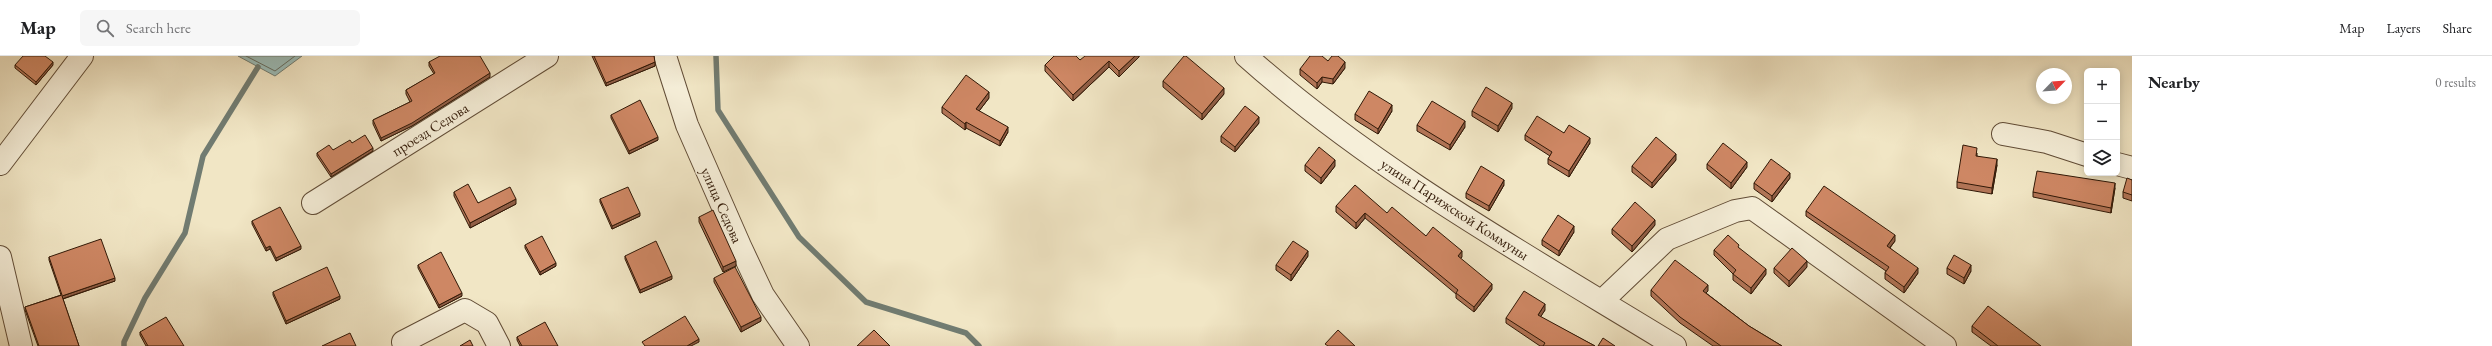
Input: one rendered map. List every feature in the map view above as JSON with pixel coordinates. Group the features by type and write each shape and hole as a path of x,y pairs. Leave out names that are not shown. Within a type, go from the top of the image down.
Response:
{"street":[{"path":"0,164 82,56"},
{"name":"проезд Седова","path":"313,203 547,56"},
{"name":"улица Седова","path":"665,56 687,125 743,253 763,295 798,346"},
{"name":"улица Парижской Коммуны","path":"1246,56 1278,84 1371,155 1675,346"},
{"path":"2003,134 2046,142 2084,154"},
{"path":"2120,165 2132,168"},
{"path":"1602,301 1667,239 1735,211 1752,208 1945,346"},
{"path":"0,257 21,346"},
{"path":"404,342 465,310 487,323 498,346"}],"water":[{"path":"238,56 302,56 275,76"}],"building":[{"path":"23,56 45,56 53,62 36,82 15,65"},
{"path":"440,56 480,56 490,73 412,123 381,138 373,120 412,101 406,90 435,73 429,62"},
{"path":"594,56 654,56 655,62 606,83"},
{"path":"1054,56 1076,56 1080,60 1085,56 1135,56 1119,71 1109,61 1073,95 1045,65"},
{"path":"1184,56 1186,56 1224,88 1202,114 1163,81"},
{"path":"1310,56 1322,56 1328,61 1332,56 1338,56 1345,62 1333,79 1322,77 1317,83 1300,69"},
{"path":"966,75 989,92 976,109 1008,127 1000,141 966,122 965,124 942,107"},
{"path":"1486,87 1512,103 1498,126 1472,111"},
{"path":"1369,91 1392,105 1378,129 1355,114"},
{"path":"640,100 658,137 629,151 611,115"},
{"path":"1432,101 1465,121 1450,145 1417,125"},
{"path":"1245,106 1259,117 1235,147 1221,136"},
{"path":"1537,116 1564,133 1569,125 1590,138 1569,171 1548,159 1552,152 1525,135"},
{"path":"365,135 373,148 331,174 317,153 329,145 333,150 350,140 352,143"},
{"path":"1656,137 1676,154 1652,183 1632,166"},
{"path":"1723,143 1747,162 1731,183 1707,164"},
{"path":"1963,145 1977,148 1976,156 1997,159 1992,188 1957,182"},
{"path":"1319,147 1335,160 1321,178 1305,165"},
{"path":"1771,159 1790,173 1772,196 1754,183"},
{"path":"1481,166 1504,180 1489,206 1466,193"},
{"path":"2037,171 2115,183 2111,208 2033,192"},
{"path":"2127,178 2132,180 2132,195 2123,192"},
{"path":"468,184 478,203 510,187 516,199 470,223 454,192"},
{"path":"1355,185 1387,213 1392,207 1426,236 1433,227 1462,251 1458,256 1492,284 1474,307 1456,293 1458,290 1365,213 1356,223 1336,206"},
{"path":"1824,186 1895,235 1887,246 1918,268 1904,287 1885,273 1889,267 1806,211"},
{"path":"628,187 640,213 612,226 600,199"},
{"path":"1635,202 1655,220 1632,246 1612,229"},
{"path":"280,207 301,246 276,258 270,246 266,248 252,221"},
{"path":"713,210 736,261 723,267 699,217"},
{"path":"1558,215 1574,226 1559,251 1542,240"},
{"path":"1728,235 1739,245 1738,247 1766,269 1751,288 1733,274 1736,270 1714,250"},
{"path":"542,236 556,263 540,272 525,245"},
{"path":"101,239 115,278 62,296 79,346 39,346 25,307 62,295 49,257"},
{"path":"656,241 672,276 640,290 625,256"},
{"path":"1293,241 1308,251 1291,275 1276,265"},
{"path":"1792,248 1807,261 1789,281 1774,268"},
{"path":"441,252 462,293 439,305 418,265"},
{"path":"1954,255 1971,265 1964,278 1947,268"},
{"path":"1675,260 1708,285 1703,291 1749,326 1782,346 1721,346 1680,317 1651,290"},
{"path":"327,267 340,296 286,321 273,292"},
{"path":"735,267 761,317 741,327 714,278"},
{"path":"1524,291 1545,304 1538,315 1595,346 1543,346 1545,343 1506,318"},
{"path":"1988,306 2041,346 1998,346 1972,326"},
{"path":"685,316 699,339 687,346 645,346 642,342"},
{"path":"166,317 184,346 148,346 140,332"},
{"path":"545,322 558,346 522,346 517,337"},
{"path":"874,330 890,346 857,346"},
{"path":"1338,330 1355,346 1328,346 1325,344"},
{"path":"350,333 356,346 322,346"},
{"path":"1603,338 1615,346 1598,346"},
{"path":"470,340 473,346 460,346"}],"waterway":[{"path":"716,56 718,110 799,237 866,302 966,333 979,346"},
{"path":"124,346 124,342 145,298 185,233 203,156 258,67"}]}
